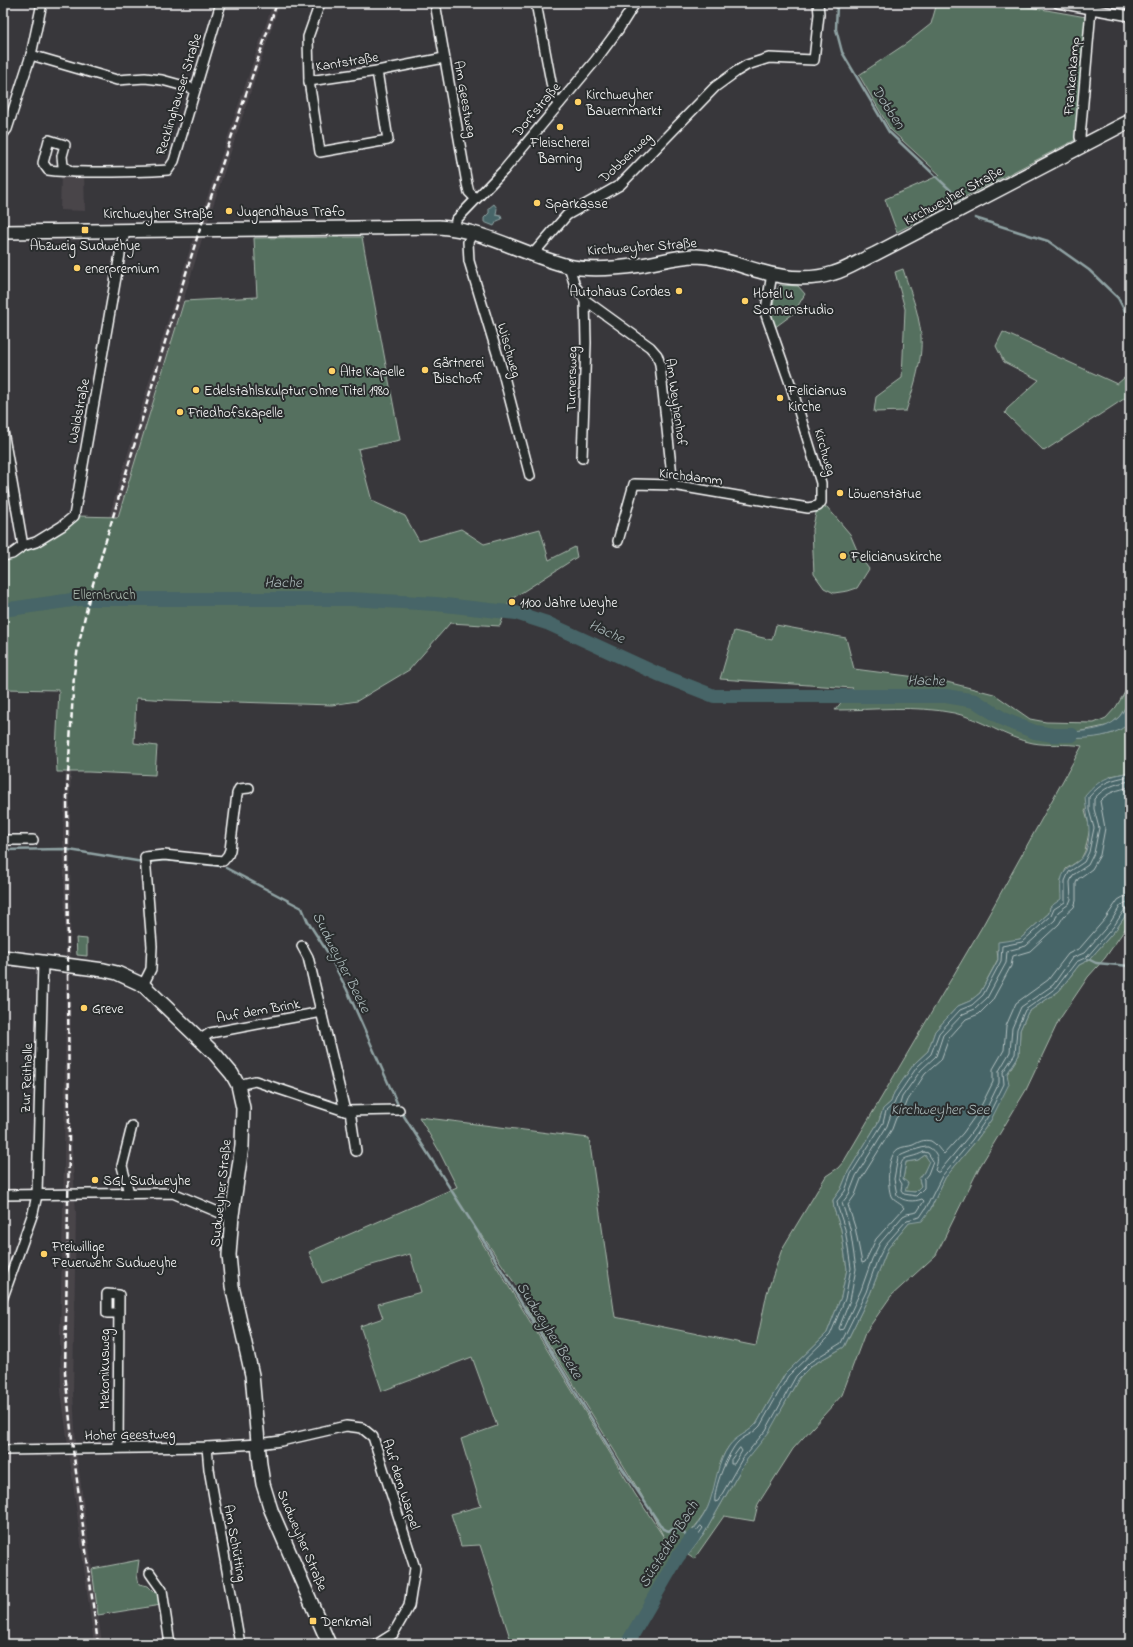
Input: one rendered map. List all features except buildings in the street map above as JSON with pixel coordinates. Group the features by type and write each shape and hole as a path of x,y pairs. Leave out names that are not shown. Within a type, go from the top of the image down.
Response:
{"main road":[{"name":"Kirchweyher Straße","path":"5,233 414,226 455,228 473,232 569,266 601,268 640,265 675,258 698,256 721,260 772,274 801,278 833,273 875,254 1130,121"},
{"name":"Sudweyher Straße","path":"3,957 44,961 117,973 143,985 201,1039 224,1064 238,1085 243,1101 243,1130 229,1242 230,1270 235,1300 252,1375 260,1464 267,1498 329,1644"}],"street":[{"path":"3,134 7,129 31,54 42,3"},
{"name":"Recklinghauser Straße","path":"72,172 131,173 168,170 174,161 221,3"},
{"name":"Kantstraße","path":"320,3 308,37 309,81 377,71 444,58"},
{"name":"Am Geestweg","path":"435,3 467,184 470,192 475,198"},
{"path":"536,3 554,98 559,104"},
{"name":"Dorfstraße","path":"455,228 456,220 475,198 504,170 595,61 618,30 635,3"},
{"name":"Dobbenweg","path":"533,254 567,215 620,185 715,87 747,65 769,58 814,60 819,14 818,3"},
{"path":"1058,3 1130,16"},
{"name":"Frankenkamp","path":"1083,145 1080,137 1091,9"},
{"path":"31,54 117,80 145,78 162,80 195,89"},
{"path":"309,81 320,152 388,140 377,71"},
{"name":"Waldstraße","path":"3,556 12,554 23,546 36,542 62,526 74,516 122,243 126,230"},
{"name":"Wischweg","path":"473,232 468,242 469,260 503,373 530,476"},
{"name":"Am Weyhenhof","path":"569,266 575,286 585,300 650,347 657,355 660,364 673,485"},
{"name":"Kirchweg","path":"772,274 766,315 792,389 821,483 821,502 818,506 808,508 802,507"},
{"name":"Turnersweg","path":"582,458 586,350 585,300"},
{"path":"3,431 23,546"},
{"name":"Kirchdamm","path":"618,541 634,484 673,485 802,507"},
{"path":"143,985 151,969 152,946 145,861 164,855 223,861 230,850 237,794 239,789 250,788"},
{"path":"3,840 33,840"},
{"name":"Auf dem Brink","path":"302,946 308,957 348,1111 356,1151"},
{"name":"Zur Reithalle","path":"3,1298 33,1213 37,1195 44,961"},
{"name":"Auf dem Brink","path":"201,1039 210,1033 322,1012"},
{"path":"238,1085 256,1082 348,1111 400,1110"},
{"path":"129,1193 122,1166 132,1126"},
{"path":"3,1195 173,1193 225,1215 232,1215"},
{"name":"Mekonikusweg","path":"118,1448 119,1313"},
{"name":"Auf dem Warpel","path":"258,1444 281,1441 346,1426 362,1428 373,1437 415,1568 409,1606 393,1634 377,1644"},
{"name":"Hoher Geestweg","path":"3,1450 207,1447 258,1444"},
{"name":"Am Schütting","path":"207,1447 209,1469 240,1644"},
{"path":"150,1573 162,1590 170,1644"}],"shaded area":[{"path":"273,3 280,3 202,239 94,595 79,674 70,791 71,1134 76,1213 73,1392 76,1447 102,1644 94,1644 61,1391 60,1334 64,1167 66,961 63,834 70,674 82,608 154,365 193,239"},
{"path":"84,174 85,211 60,210 61,175"}],"green space":[{"path":"937,3 1007,3 1086,17 1075,140 897,232 885,199 940,175 890,129 859,75 907,43 931,24"},
{"name":"Ellernbruch","path":"362,237 400,440 358,449 372,501 405,516 419,541 461,529 484,544 540,529 549,560 575,547 577,557 510,600 500,626 450,623 409,670 357,701 332,705 136,698 134,743 157,746 155,775 57,772 56,750 59,690 3,689 3,557 77,516 118,517 184,301 257,297 254,238"},
{"path":"903,269 916,309 921,333 918,367 913,390 906,411 874,412 876,397 902,378 905,309 895,272"},
{"path":"780,285 798,286 805,294 793,314 774,328 769,314 773,306 775,294"},
{"path":"1003,332 1117,384 1130,373 1130,395 1044,451 1005,413 1007,409 1039,380 1004,362 996,346"},
{"path":"827,507 850,534 860,557 869,569 857,588 848,591 834,593 824,588 814,574 812,530 817,509"},
{"path":"776,625 846,638 854,669 939,680 994,694 1030,719 1046,722 1094,723 1106,718 1116,707 1130,684 1130,700 1120,716 1110,725 1077,732 1077,738 1113,733 1119,730 1130,719 1130,772 1111,776 1085,811 1090,828 1085,851 1081,859 1066,869 1061,880 1062,899 1050,907 1049,913 1020,939 1007,942 997,950 998,959 980,993 970,1001 958,1006 935,1031 928,1051 914,1064 894,1093 891,1102 883,1109 879,1121 848,1172 841,1189 833,1200 834,1209 841,1229 847,1269 841,1297 827,1333 785,1374 757,1423 729,1446 719,1467 713,1496 707,1510 681,1545 655,1585 620,1644 512,1644 480,1545 461,1546 451,1514 481,1506 461,1439 497,1426 472,1357 382,1391 360,1326 383,1318 378,1304 421,1292 410,1254 365,1267 322,1283 309,1252 457,1187 438,1149 419,1117 589,1138 615,1317 756,1346 767,1293 782,1249 826,1176 838,1168 844,1161 983,925 1082,746 1039,744 1023,741 954,713 924,709 894,708 835,710 853,688 720,679 734,631 772,640","holes":["482,1235 525,1299 526,1307 641,1494 665,1539 635,1494 478,1236"]},
{"path":"1130,909 1130,922 1105,958 1088,977 1059,1020 1026,1090 979,1168 936,1255 891,1296 865,1333 842,1395 793,1449 758,1504 754,1521 724,1516 694,1559 688,1555 704,1534 745,1462 784,1405 799,1378 812,1365 844,1347 870,1294 888,1248 909,1223 930,1210 945,1178 991,1120 1007,1074 1019,1055 1020,1030 1028,1012 1059,991 1079,965 1089,960 1117,928"},
{"path":"76,938 87,939 87,956 77,955"},
{"path":"925,1155 930,1161 919,1179 921,1186 915,1192 904,1191 903,1179 906,1162 918,1160"},
{"path":"139,1560 137,1575 139,1584 148,1586 155,1593 158,1593 161,1605 98,1615 92,1569"}],"water":[{"path":"494,204 497,208 496,215 501,216 502,219 497,221 494,226 484,222 484,218 489,213 489,208"},
{"path":"1130,700 1130,719 1126,726 1118,731 1107,735 1083,738 1053,735 1097,729 1105,726 1120,716"},
{"name":"Kirchweyher See","path":"1130,772 1130,909 1117,928 1089,960 1079,965 1059,991 1028,1012 1020,1030 1019,1055 1007,1074 1009,1084 991,1120 945,1178 930,1210 922,1221 909,1223 888,1248 870,1294 844,1347 812,1365 799,1378 769,1432 745,1462 704,1534 688,1555 678,1550 708,1508 719,1466 729,1446 757,1423 785,1374 827,1333 841,1297 847,1269 841,1229 834,1209 833,1200 841,1189 848,1172 879,1121 883,1109 891,1102 894,1093 914,1064 928,1051 935,1031 958,1006 970,1001 980,993 998,960 998,942 1020,939 1049,913 1050,907 1061,899 1062,876 1068,868 1084,856 1088,844 1089,830 1085,796 1096,785 1105,779","holes":["925,1155 929,1161 919,1179 921,1186 915,1192 905,1191 908,1183 903,1179 906,1162 918,1160"]}],"waterway":[{"name":"Dobben","path":"837,3 836,29 842,52 889,132 963,202"},
{"name":"Dobben","path":"975,218 1048,241 1089,270 1118,298 1130,321"},
{"name":"Hache","path":"3,610 79,599 350,599 436,604 516,613 547,623 658,674 714,696 946,696 975,701 1005,720 1035,732 1053,735 1072,735"},
{"name":"Sudweyher Beeke","path":"3,850 63,849 143,862"},
{"name":"Sudweyher Beeke","path":"148,862 165,860 220,866"},
{"name":"Sudweyher Beeke","path":"226,868 302,908 308,922 328,953 347,990 398,1105"},
{"path":"1088,959 1096,963 1130,966"},
{"name":"Sudweyher Beeke","path":"402,1113 490,1251 616,1459 663,1529 669,1531 676,1528 684,1533 688,1539"},
{"name":"Süstedter Bach","path":"627,1644 677,1558 693,1537"}],"railway":[{"path":"98,1644 73,1449 65,1373 69,1149 67,793 74,675 78,647 90,594 176,305 197,238 277,3"}],"place":[{"name":"Kirchweyher Bauernmarkt","path":"578,102"},
{"name":"Fleischerei Barning","path":"560,127"},
{"name":"Sparkasse","path":"537,203"},
{"name":"Jugendhaus Trafo","path":"229,211"},
{"name":"Abzweig Sudwehye","path":"85,230"},
{"name":"enerpremium","path":"77,268"},
{"name":"Autohaus Cordes","path":"679,291"},
{"name":"Hotel u Sonnenstudio","path":"745,301"},
{"name":"Gärtnerei Bischoff","path":"425,370"},
{"name":"Alte Kapelle","path":"332,371"},
{"name":"Edelstahlskulptur Ohne Titel 1980","path":"196,390"},
{"name":"Felicianus Kirche","path":"780,398"},
{"name":"Friedhofskapelle","path":"180,412"},
{"name":"Löwenstatue","path":"840,493"},
{"name":"Felicianuskirche","path":"843,556"},
{"name":"1100 Jahre Weyhe","path":"512,602"},
{"name":"Greve","path":"84,1008"},
{"name":"SGL Sudweyhe","path":"95,1180"},
{"name":"Freiwillige Feuerwehr Sudweyhe","path":"44,1254"},
{"name":"Denkmal","path":"313,1621"}]}
